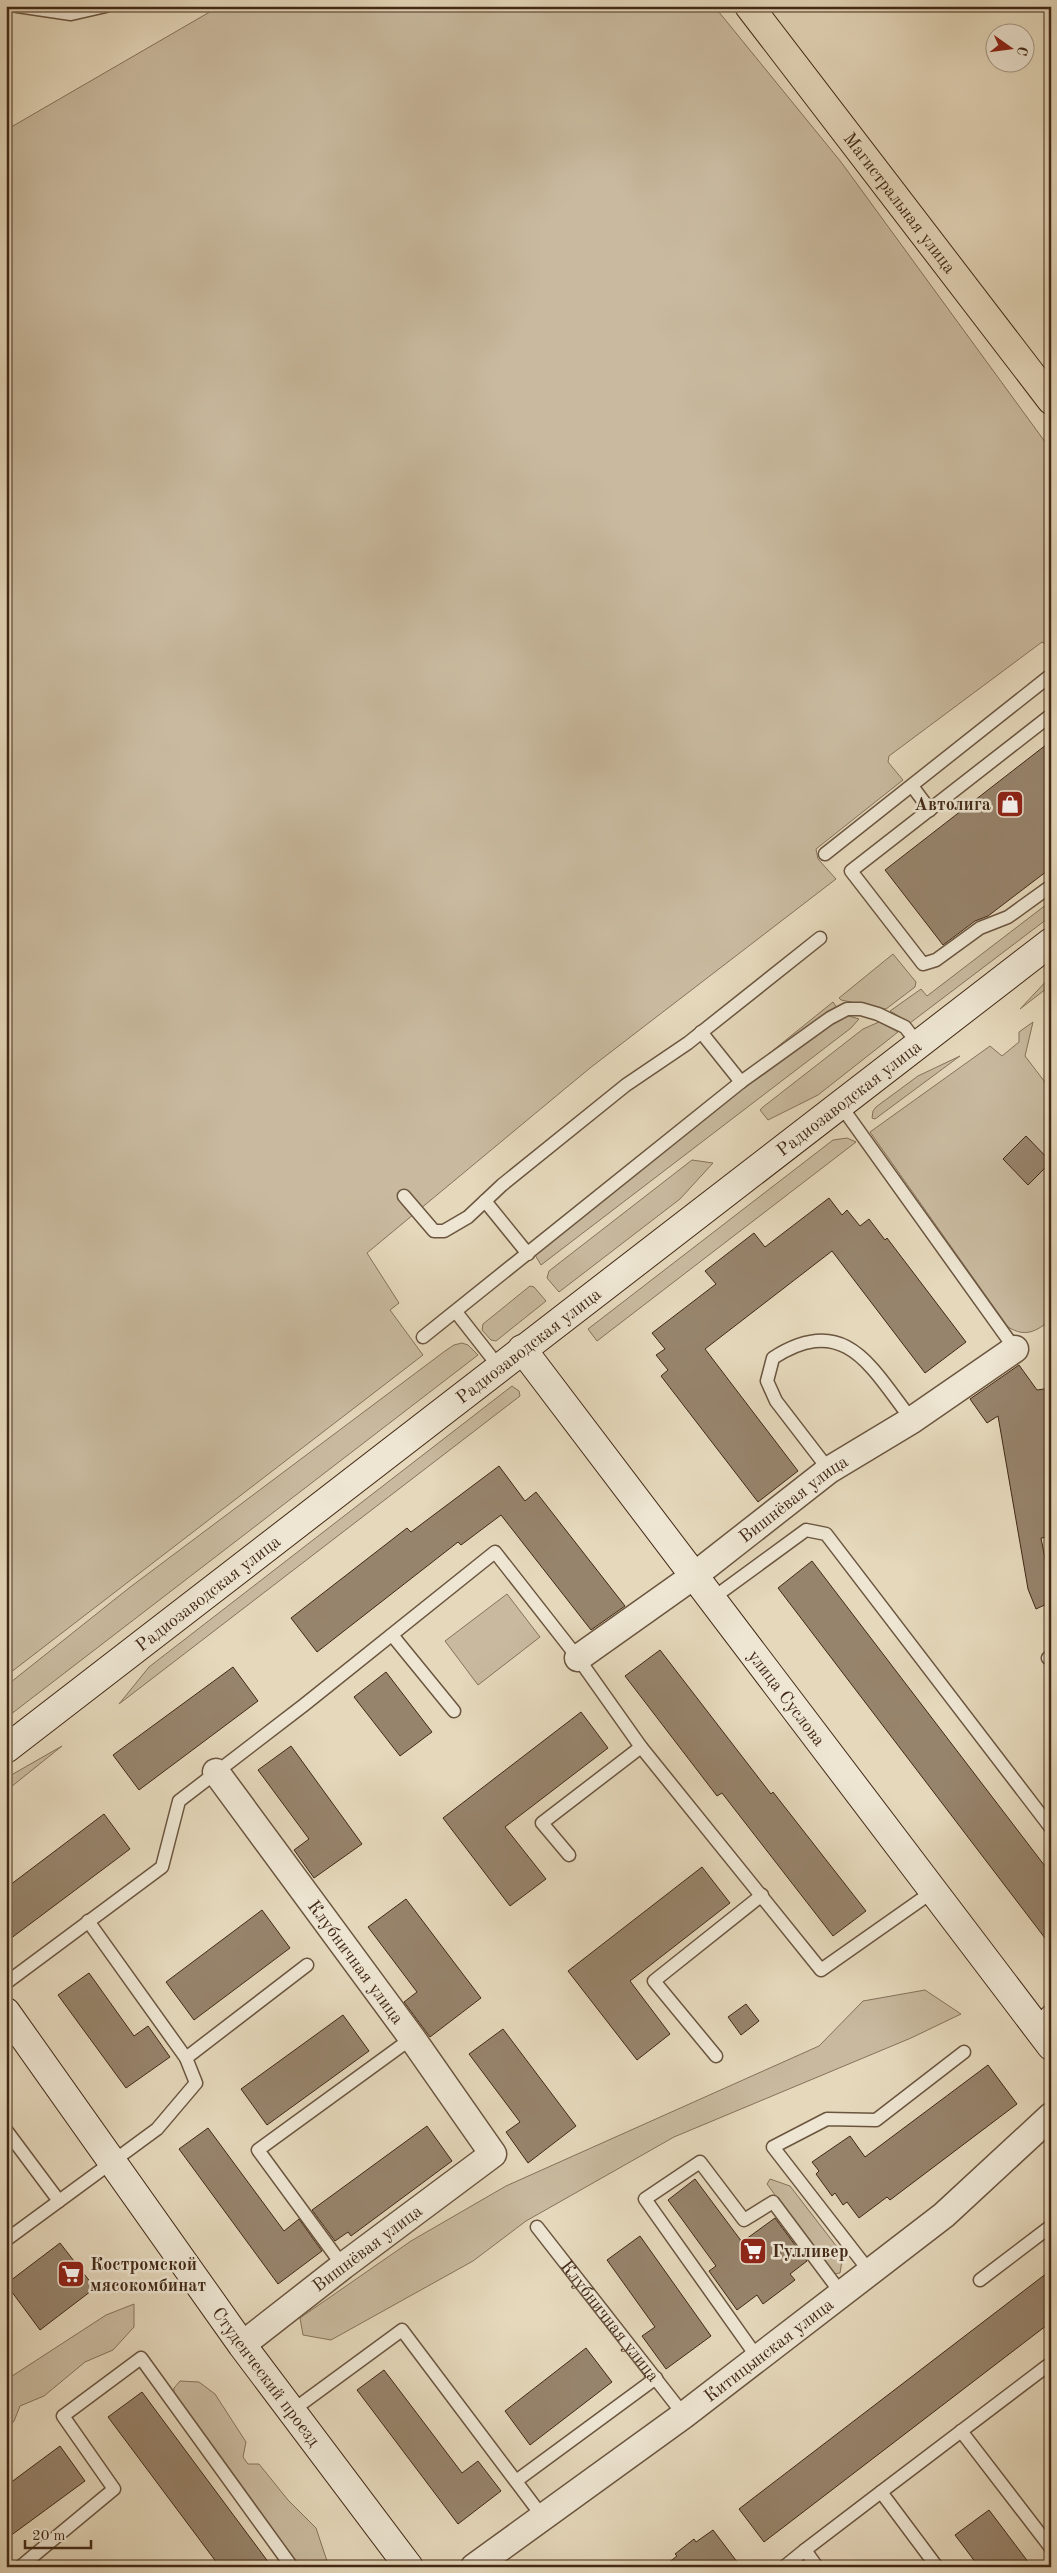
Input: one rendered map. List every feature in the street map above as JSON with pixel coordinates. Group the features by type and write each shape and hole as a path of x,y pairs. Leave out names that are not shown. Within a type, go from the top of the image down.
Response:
{"highway":[{"name":"Магистральная улица","path":"748,6 1051,400"}],"street":[{"name":"Радиозаводская улица","path":"6,1749 498,1367 841,1106 1051,942"},
{"name":"улица Суслова","path":"522,1349 713,1598 932,1892 1042,2017 1051,2046"},
{"name":"Вишнёвая улица","path":"578,1658 695,1575 829,1470 912,1420 1015,1349"},
{"name":"Клубничная улица","path":"216,1772 412,2038 493,2154"},
{"name":"Студенческий проезд","path":"6,2012 242,2345 293,2410 409,2567"},
{"name":"Китицынская улица","path":"474,2567 684,2415 944,2215 1051,2116"},
{"name":"Вишнёвая улица","path":"242,2345 343,2266 493,2154"}],"lane":[{"path":"17,6 71,14 106,6"},
{"path":"825,854 1051,675"},
{"path":"1051,715 851,871 923,964 936,960 980,928 1008,917 1051,886"},
{"path":"912,786 930,810"},
{"path":"404,1196 434,1231 444,1230 468,1217 626,1085 701,1032 820,938"},
{"path":"424,1337 741,1082 830,1018 847,1009 861,1009 878,1014 905,1027 919,1045"},
{"path":"701,1032 741,1082"},
{"path":"841,1106 1015,1349"},
{"path":"485,1201 528,1254"},
{"path":"456,1312 498,1367"},
{"path":"829,1470 776,1401 767,1381 773,1358 790,1347 817,1340 838,1342 861,1354 912,1420"},
{"path":"713,1598 806,1530 826,1534 1051,1828"},
{"path":"6,1983 162,1867 179,1801 495,1552 578,1658 641,1747 822,1970 932,1892"},
{"path":"392,1635 454,1711"},
{"path":"569,1855 542,1823 641,1747"},
{"path":"716,2056 654,1981 762,1895"},
{"path":"6,2240 157,2129 196,2083 186,2058 88,1921"},
{"path":"186,2058 308,1965"},
{"path":"343,2266 258,2150 412,2038"},
{"path":"870,2272 773,2147 827,2119 876,2120 964,2052"},
{"path":"6,2130 59,2201"},
{"path":"758,2357 645,2199 700,2162 744,2220 773,2202 841,2293"},
{"path":"980,2280 1051,2226"},
{"name":"Клубничная улица","path":"537,2227 684,2415"},
{"path":"293,2410 402,2330 542,2516"},
{"path":"20,2567 114,2489 64,2416 141,2358 292,2567"},
{"path":"784,2567 1051,2363"},
{"path":"516,2481 656,2378"},
{"path":"961,2431 1051,2548"},
{"path":"881,2492 937,2567"},
{"path":"804,2550 817,2567"}],"shaded area":[{"path":"220,6 714,6 841,162 1051,450 1051,647 1042,642 889,756 888,762 903,780 816,849 818,859 836,879 590,1068 367,1253 399,1303 390,1310 423,1355 6,1676 6,130"},
{"path":"1051,901 1051,916 910,1023 890,1011 921,989 927,996"},
{"path":"893,954 916,982 915,987 886,1009 839,998"},
{"path":"1051,976 1051,985 1020,1009"},
{"path":"833,1002 837,1008 761,1060"},
{"path":"849,1016 859,1019 851,1028 541,1265 535,1255 744,1085 842,1017"},
{"path":"879,1022 898,1032 818,1095 768,1120 760,1110 763,1107 863,1029"},
{"path":"1033,1022 1025,1056 1051,1090 1051,1320 1036,1330 1026,1333 1008,1327 870,1132 990,1046 1002,1056 1019,1042 1019,1032"},
{"path":"960,1056 875,1119 872,1118 876,1107 918,1076"},
{"path":"847,1138 856,1142 597,1341 588,1329 833,1140"},
{"path":"692,1160 713,1163 680,1199 559,1292 547,1278 549,1271"},
{"path":"530,1286 534,1287 546,1301 496,1341 491,1340 482,1330 483,1324"},
{"path":"462,1343 468,1345 478,1355 6,1718 6,1686 129,1588 445,1351 454,1345"},
{"path":"512,1386 519,1391 520,1396 119,1704 149,1667"},
{"path":"507,1594 540,1637 478,1685 445,1641"},
{"path":"62,1746 6,1791 6,1778"},
{"path":"925,1990 961,2014 911,2038 674,2137 526,2221 473,2261 331,2340 303,2335 300,2318 411,2241 506,2186 819,2046 863,2001"},
{"path":"770,2179 790,2186 837,2247 842,2261 840,2273 833,2274 767,2184"},
{"path":"134,2304 134,2327 113,2350 85,2362 44,2396 20,2406 14,2421 6,2430 6,2380 106,2315"},
{"path":"180,2381 199,2382 215,2394 246,2442 243,2457 248,2464 259,2464 288,2500 316,2528 329,2567 283,2567 269,2535 216,2473 214,2459 173,2402 174,2388"}],"building":[{"name":"Автолига","path":"1051,741 1051,868 988,916 975,921 943,945 885,870"},
{"path":"1026,1136 1051,1162 1028,1185 1003,1159"},
{"path":"829,1198 842,1215 847,1210 860,1226 869,1219 885,1240 887,1238 966,1342 925,1373 832,1251 705,1349 798,1471 758,1502 661,1376 668,1370 656,1355 665,1349 652,1333 716,1284 705,1271 754,1233 765,1247"},
{"path":"1019,1365 1037,1390 1051,1388 1051,1537 1041,1538 1051,1589 1051,1602 1036,1609 1028,1589 998,1416 987,1423 970,1399"},
{"path":"499,1466 525,1501 536,1492 625,1606 591,1630 501,1515 461,1545 458,1542 317,1652 291,1618 407,1528 411,1532"},
{"path":"812,1561 1051,1874 1051,1946 778,1588"},
{"path":"660,1650 771,1794 773,1792 866,1911 833,1936 722,1793 717,1796 625,1676"},
{"path":"233,1667 258,1701 139,1790 113,1755"},
{"path":"386,1672 432,1732 400,1756 354,1697"},
{"path":"581,1712 608,1748 505,1827 546,1879 510,1906 443,1818"},
{"path":"291,1746 362,1844 314,1878 294,1850 309,1839 258,1770"},
{"path":"104,1814 130,1849 6,1942 6,1888"},
{"path":"702,1867 730,1903 630,1981 670,2034 637,2060 568,1971"},
{"path":"406,1899 481,1998 430,2037 404,2002 417,1992 368,1927"},
{"path":"262,1910 290,1948 194,2020 166,1982"},
{"path":"89,1973 134,2036 148,2026 170,2057 126,2088 58,1995"},
{"path":"746,2004 759,2021 741,2035 728,2017"},
{"path":"343,2015 369,2051 267,2125 241,2089"},
{"path":"503,2029 576,2126 528,2163 506,2132 520,2122 469,2054"},
{"path":"988,2065 1017,2104 890,2200 887,2197 859,2218 847,2202 843,2205 835,2193 832,2196 816,2174 819,2171 812,2162 850,2136 865,2157"},
{"path":"427,2126 452,2161 351,2236 348,2232 335,2241 312,2210"},
{"path":"208,2128 284,2231 299,2219 322,2251 278,2284 179,2149"},
{"name":"Гулливер","path":"695,2179 742,2242 775,2218 807,2261 790,2274 795,2280 763,2304 757,2295 737,2310 709,2271 716,2266 668,2200"},
{"path":"640,2236 711,2336 666,2369 642,2336 655,2327 607,2260"},
{"path":"60,2243 95,2288 40,2330 6,2284"},
{"path":"1051,2270 1051,2322 764,2542 739,2509"},
{"path":"586,2348 612,2382 530,2445 505,2411"},
{"path":"384,2370 462,2473 478,2461 501,2491 458,2524 357,2390"},
{"path":"142,2392 272,2567 220,2567 108,2417"},
{"path":"60,2446 85,2481 6,2539 6,2486"},
{"path":"989,2510 1032,2567 979,2567 955,2535"},
{"path":"713,2530 741,2567 663,2567 677,2556 675,2554 694,2539 696,2542"}],"place":[{"name":"Автолига","path":"1010,804"},
{"name":"Гулливер","path":"753,2251"},
{"name":"Костромской мясокомбинат","path":"71,2274"}]}
